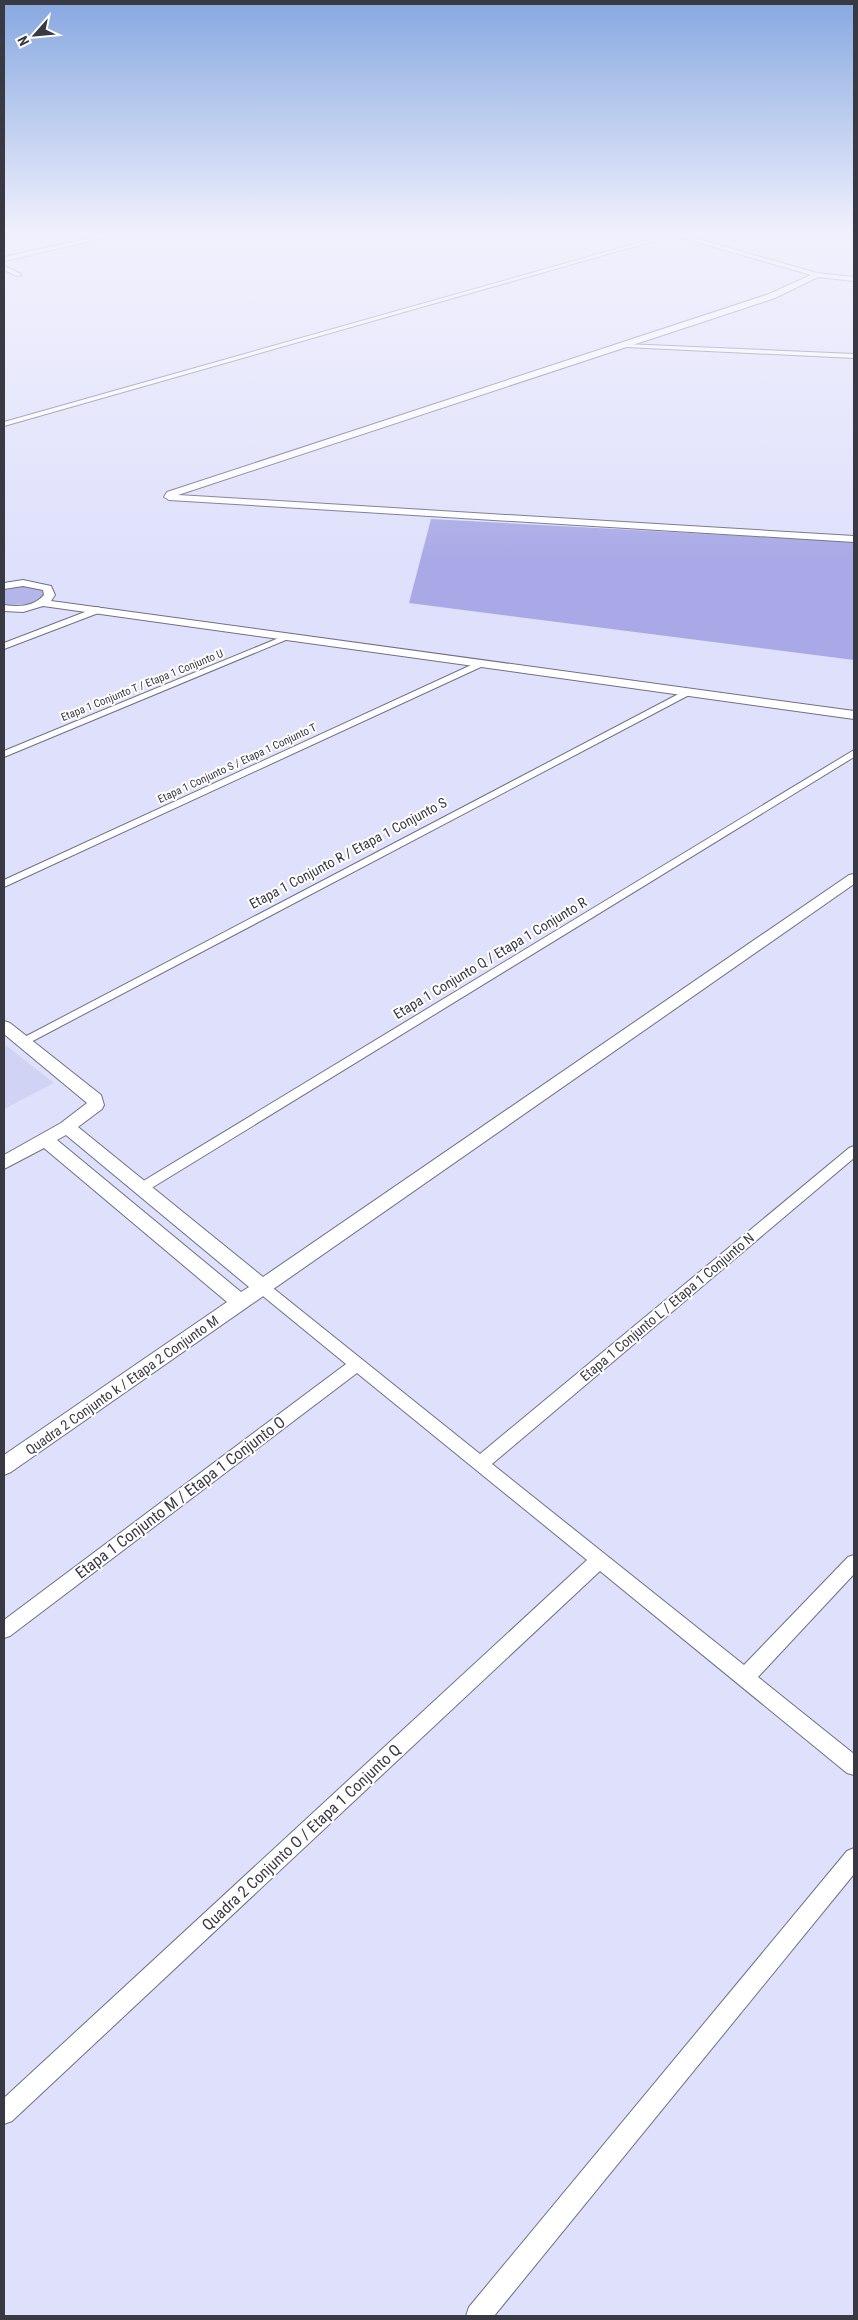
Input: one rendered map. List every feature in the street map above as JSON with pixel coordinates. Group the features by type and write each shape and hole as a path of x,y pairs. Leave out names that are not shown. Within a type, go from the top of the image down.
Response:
{"street":[{"path":"4,424 299,340"},
{"path":"640,340 168,497 854,539"},
{"path":"626,345 854,356"},
{"path":"4,586 23,583 41,585 50,591 50,595 42,603"},
{"path":"5,609 26,608 42,603 854,715"},
{"path":"4,646 98,610"},
{"name":"Etapa 1 Conjunto T / Etapa 1 Conjunto U","path":"4,754 289,637"},
{"name":"Etapa 1 Conjunto S / Etapa 1 Conjunto T","path":"4,884 480,664"},
{"name":"Etapa 1 Conjunto R / Etapa 1 Conjunto S","path":"22,1041 688,692"},
{"name":"Etapa 1 Conjunto Q / Etapa 1 Conjunto R","path":"140,1188 854,753"},
{"name":"Quadra 2 Conjunto k / Etapa 2 Conjunto M","path":"4,1466 854,878"},
{"path":"4,1026 95,1099 96,1105 67,1128 4,1163"},
{"path":"67,1128 854,1766"},
{"path":"45,1140 241,1303"},
{"name":"Etapa 1 Conjunto L / Etapa 1 Conjunto N","path":"480,1464 854,1151"},
{"name":"Etapa 1 Conjunto M / Etapa 1 Conjunto O","path":"4,1630 357,1364"},
{"name":"Quadra 2 Conjunto O / Etapa 1 Conjunto Q","path":"4,2113 599,1560"},
{"path":"745,1677 854,1562"},
{"path":"478,2316 854,1858"}],"shaded area":[{"path":"431,519 854,542 854,660 409,603"},
{"path":"21,585 41,589 44,595 30,604 4,605 4,589"},
{"path":"4,1044 54,1083 4,1109"}]}
